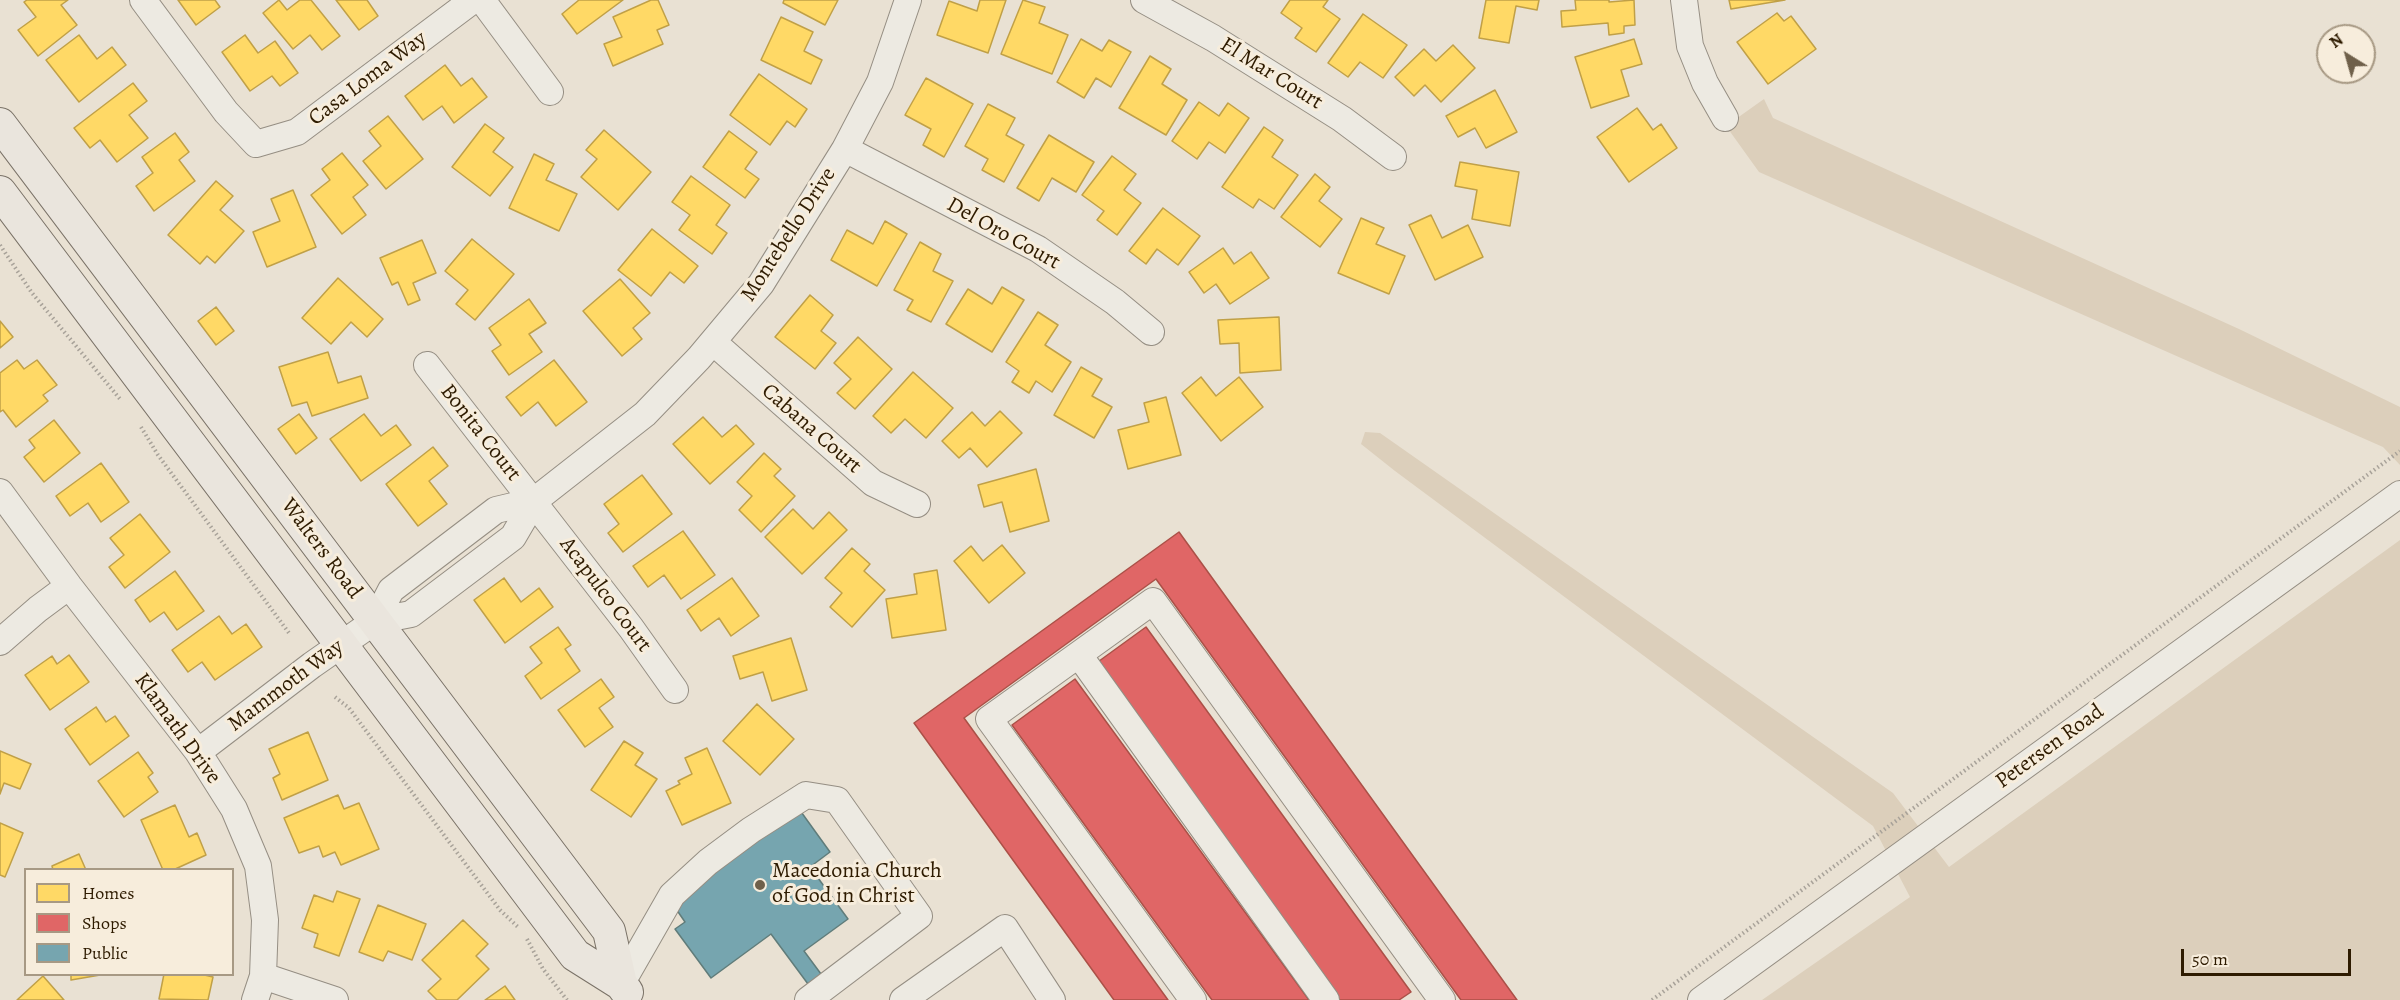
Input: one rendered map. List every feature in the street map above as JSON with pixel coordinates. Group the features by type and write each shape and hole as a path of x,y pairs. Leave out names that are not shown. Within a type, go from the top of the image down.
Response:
{"main road":[{"name":"Walters Road","path":"0,124 609,931 627,992"},
{"name":"Walters Road","path":"0,192 575,955 627,992"}],"street":[{"name":"Casa Loma Way","path":"143,0 226,112 256,144 297,132 473,0"},
{"path":"483,0 550,93"},
{"name":"Montebello Drive","path":"375,621 411,614 513,537 534,501 645,414 713,342 761,284 845,149 880,82 908,0"},
{"name":"El Mar Court","path":"1144,0 1213,38 1342,119 1393,157"},
{"path":"1684,0 1690,46 1705,83 1725,118"},
{"name":"Del Oro Court","path":"845,149 1038,249 1115,302 1151,333"},
{"name":"Cabana Court","path":"713,342 873,483 917,504"},
{"name":"Bonita Court","path":"427,365 534,501"},
{"name":"Klamath Drive","path":"0,492 69,586 198,752 234,809 258,866 265,920 259,988"},
{"name":"Petersen Road","path":"1701,1000 2400,494"},
{"name":"Acapulco Court","path":"534,501 631,628 675,690"},
{"path":"0,642 69,586"},
{"path":"1193,1000 989,719 1153,601 1442,1000"},
{"name":"Mammoth Way","path":"198,752 375,621"},
{"path":"1079,655 1326,1000"},
{"path":"627,992 672,895 725,849 806,795 837,800 919,916 808,1000"},
{"path":"903,1000 1005,928 1052,1000"},
{"path":"259,988 335,1000"}],"path":[{"path":"0,245 32,293 121,401"},
{"path":"136,419 158,455 289,633"},
{"path":"1652,1000 2400,451"},
{"path":"335,697 349,708 500,910 523,932 543,969 567,1000"}],"shaded area":[{"path":"1764,99 1773,118 2239,329 2400,407 2400,465 2383,447 1759,172 1726,126"},
{"path":"1365,432 1380,433 1893,793 1949,867 2400,540 2400,1000 1762,1000 1910,897 1873,826 1395,471 1361,444"}],"building: Homes":[{"path":"27,0 68,0 61,5 77,25 38,56 18,30 36,17 24,2"},
{"path":"178,0 215,0 220,7 196,25"},
{"path":"279,0 287,10 300,0 311,0 340,36 322,50 310,35 293,49 263,13"},
{"path":"336,0 367,0 378,16 359,30"},
{"path":"579,0 623,0 577,34 562,14"},
{"path":"651,0 658,0 669,25 657,30 663,44 613,66 604,44 622,37 613,17"},
{"path":"784,0 838,0 825,25 783,3"},
{"path":"980,0 1006,0 988,53 937,35 949,1 977,11"},
{"path":"1023,0 1045,7 1039,23 1068,35 1052,74 1001,54"},
{"path":"1290,0 1328,0 1323,7 1340,19 1316,52 1295,38 1302,28 1281,13"},
{"path":"1486,0 1539,0 1537,10 1516,6 1509,43 1479,38"},
{"path":"1575,0 1609,0 1609,2 1634,0 1635,25 1624,26 1624,33 1609,35 1608,23 1562,27 1561,11 1576,10"},
{"path":"1729,0 1785,0 1731,9"},
{"path":"1777,13 1784,21 1791,16 1816,49 1768,84 1737,42"},
{"path":"1363,14 1407,45 1383,78 1360,62 1348,77 1328,63"},
{"path":"781,17 813,32 804,51 822,60 811,84 761,60"},
{"path":"79,35 97,59 112,47 126,65 79,102 46,60"},
{"path":"245,35 258,53 275,41 298,73 280,86 272,76 250,91 222,52"},
{"path":"1081,39 1102,51 1109,40 1131,52 1111,87 1096,78 1084,98 1057,82"},
{"path":"1634,39 1642,64 1621,70 1629,96 1591,108 1575,57"},
{"path":"1453,45 1475,68 1441,102 1425,85 1414,96 1395,77 1424,49 1436,61"},
{"path":"1150,56 1171,69 1162,84 1187,100 1166,135 1119,108"},
{"path":"445,65 461,86 472,78 487,97 454,123 442,106 423,120 405,96"},
{"path":"759,74 807,109 795,127 787,121 770,145 730,115"},
{"path":"926,78 973,104 944,157 923,145 931,129 905,115"},
{"path":"133,83 147,101 129,115 148,138 117,162 100,140 90,148 74,128"},
{"path":"1495,90 1517,132 1486,148 1475,128 1458,137 1446,116"},
{"path":"1199,102 1219,116 1228,103 1249,118 1225,153 1209,142 1197,159 1172,141"},
{"path":"988,104 1015,118 1006,135 1024,145 1004,182 982,170 988,159 965,146"},
{"path":"1637,108 1653,130 1661,124 1677,148 1629,182 1597,137"},
{"path":"388,116 423,159 386,189 363,161 381,146 369,131"},
{"path":"485,124 504,138 493,152 513,167 490,196 452,167"},
{"path":"1264,127 1283,140 1272,157 1298,175 1274,209 1259,199 1253,208 1222,187"},
{"path":"604,130 651,172 618,210 581,177 597,159 586,150"},
{"path":"729,131 757,152 745,169 759,179 745,198 703,167"},
{"path":"175,133 189,152 179,160 195,181 154,211 136,186 153,173 142,157"},
{"path":"1049,135 1094,162 1076,192 1052,178 1039,201 1017,188"},
{"path":"342,153 368,185 353,197 366,215 342,234 311,195 330,180 322,169"},
{"path":"534,154 554,164 546,180 577,194 559,231 509,208"},
{"path":"1112,156 1136,174 1124,190 1141,203 1117,235 1097,220 1104,211 1082,195"},
{"path":"1460,162 1519,172 1510,226 1472,219 1477,190 1455,186"},
{"path":"1315,174 1330,187 1319,201 1342,219 1320,247 1281,217"},
{"path":"691,176 730,205 716,225 727,233 712,254 679,230 690,215 672,202"},
{"path":"216,181 233,196 220,210 244,231 215,263 207,256 200,264 168,235"},
{"path":"293,190 316,247 267,267 253,232 280,221 271,199"},
{"path":"1163,208 1200,236 1178,265 1157,249 1146,264 1129,251"},
{"path":"1431,215 1442,238 1468,225 1483,257 1435,280 1409,225"},
{"path":"1361,218 1384,228 1376,244 1405,256 1389,294 1338,273"},
{"path":"885,221 907,234 877,286 831,260 847,230 873,244"},
{"path":"652,229 698,266 684,283 670,272 651,296 618,270"},
{"path":"472,239 514,274 475,320 456,304 468,290 445,271"},
{"path":"422,240 436,273 413,283 420,300 408,305 398,282 392,285 380,258"},
{"path":"920,242 941,254 933,271 953,281 931,322 907,310 913,300 894,290"},
{"path":"1223,248 1234,264 1251,252 1269,278 1230,304 1216,284 1204,293 1189,272"},
{"path":"338,278 383,319 367,337 351,322 331,344 302,318"},
{"path":"620,279 650,313 633,328 642,339 622,356 583,311"},
{"path":"1002,287 1024,300 992,352 946,324 968,289 992,304"},
{"path":"810,295 833,315 821,331 836,343 815,369 775,337"},
{"path":"529,299 546,323 529,334 542,352 509,375 492,351 501,345 489,328"},
{"path":"216,307 234,331 216,345 198,321"},
{"path":"1038,312 1058,325 1045,345 1071,362 1052,392 1036,381 1029,393 1012,382 1019,371 1006,362"},
{"path":"1279,317 1281,370 1240,373 1239,343 1220,344 1218,320"},
{"path":"0,321 13,337 0,348"},
{"path":"858,337 892,369 855,409 837,393 851,379 834,363"},
{"path":"328,352 338,383 361,376 368,398 312,416 307,402 292,406 279,367"},
{"path":"17,360 24,369 37,360 57,385 43,395 48,401 16,427 3,410 0,412 0,373"},
{"path":"554,360 587,402 556,426 538,402 521,416 506,397"},
{"path":"1081,367 1102,379 1092,396 1112,407 1094,438 1054,415"},
{"path":"913,372 953,408 926,438 905,419 891,433 873,416"},
{"path":"1201,377 1216,396 1239,377 1263,407 1221,441 1182,393"},
{"path":"1166,397 1181,455 1128,469 1118,430 1149,422 1144,403"},
{"path":"1000,411 1022,433 987,467 970,448 959,458 942,441 972,412 985,426"},
{"path":"299,414 317,438 296,454 278,429"},
{"path":"364,414 381,436 396,425 411,445 361,481 330,439"},
{"path":"703,417 722,437 736,425 754,444 710,484 673,444"},
{"path":"54,420 80,453 44,482 24,457 35,448 29,440"},
{"path":"433,447 448,466 429,481 447,504 418,526 386,484"},
{"path":"764,453 781,469 774,476 795,496 761,532 739,510 752,496 737,482"},
{"path":"101,463 129,502 101,522 88,503 70,516 56,496"},
{"path":"1036,469 1049,521 1010,532 1002,502 984,507 978,485"},
{"path":"642,475 672,514 623,552 608,533 619,524 604,504"},
{"path":"793,509 813,529 829,512 847,530 802,574 765,537"},
{"path":"140,514 170,552 125,588 109,567 124,555 110,538"},
{"path":"683,531 715,575 681,599 664,575 648,587 633,566"},
{"path":"1002,545 1025,573 989,603 954,561 971,546 983,561"},
{"path":"852,548 870,564 864,571 885,590 852,627 830,607 842,593 825,578"},
{"path":"937,570 946,630 892,638 886,599 917,594 914,574"},
{"path":"175,571 204,611 177,630 164,612 150,622 135,600"},
{"path":"504,578 521,602 539,588 553,607 505,643 474,600"},
{"path":"732,578 759,616 731,636 719,618 701,631 687,610"},
{"path":"219,616 232,634 246,624 262,647 215,680 202,662 188,672 172,650"},
{"path":"558,627 571,645 565,649 580,671 541,699 525,676 542,663 530,647"},
{"path":"791,638 807,690 772,701 763,672 740,679 733,656"},
{"path":"69,655 89,682 50,710 25,675 52,656 57,664"},
{"path":"601,679 614,697 599,708 613,727 585,747 558,710"},
{"path":"757,704 794,739 760,775 723,741"},
{"path":"96,707 106,722 115,716 129,736 90,765 65,729"},
{"path":"308,732 328,780 282,800 273,778 280,774 269,749"},
{"path":"624,741 643,753 635,765 657,779 631,817 591,790"},
{"path":"707,748 731,803 682,825 666,791 680,784 678,781 692,774 685,758"},
{"path":"0,751 31,764 20,789 4,783 0,794"},
{"path":"138,752 153,773 148,777 158,792 124,817 98,781"},
{"path":"338,795 344,809 359,803 379,849 341,865 335,852 323,857 319,846 299,853 284,818"},
{"path":"175,805 189,837 197,833 206,855 177,868 162,868 141,820"},
{"path":"0,823 23,833 5,877 0,875"},
{"path":"79,854 85,868 52,868 52,866"},
{"path":"337,891 360,899 339,956 314,947 318,934 302,928 314,895 333,902"},
{"path":"378,905 426,924 412,960 388,951 383,961 359,952"},
{"path":"463,920 488,944 476,956 489,969 457,1000 437,1000 428,991 441,979 422,960"},
{"path":"43,976 64,1000 17,1000"},
{"path":"71,976 94,976 71,980"},
{"path":"164,976 213,977 208,1000 159,999"},
{"path":"505,986 515,1000 485,1000"}],"building: Shops":[{"path":"1179,532 1517,1000 1461,1000 1156,579 964,718 1168,1000 1114,1000 914,723"},
{"path":"1146,627 1411,992 1399,1000 1339,1000 1095,664"},
{"path":"1075,679 1309,1000 1212,1000 1012,725"}],"building: Public":[{"name":"Macedonia Church of God in Christ","path":"799,809 830,852 810,867 848,919 804,951 821,974 808,984 771,934 711,978 675,929 685,922 672,903"}],"place":[{"name":"Macedonia Church of God in Christ","path":"760,885"}]}
